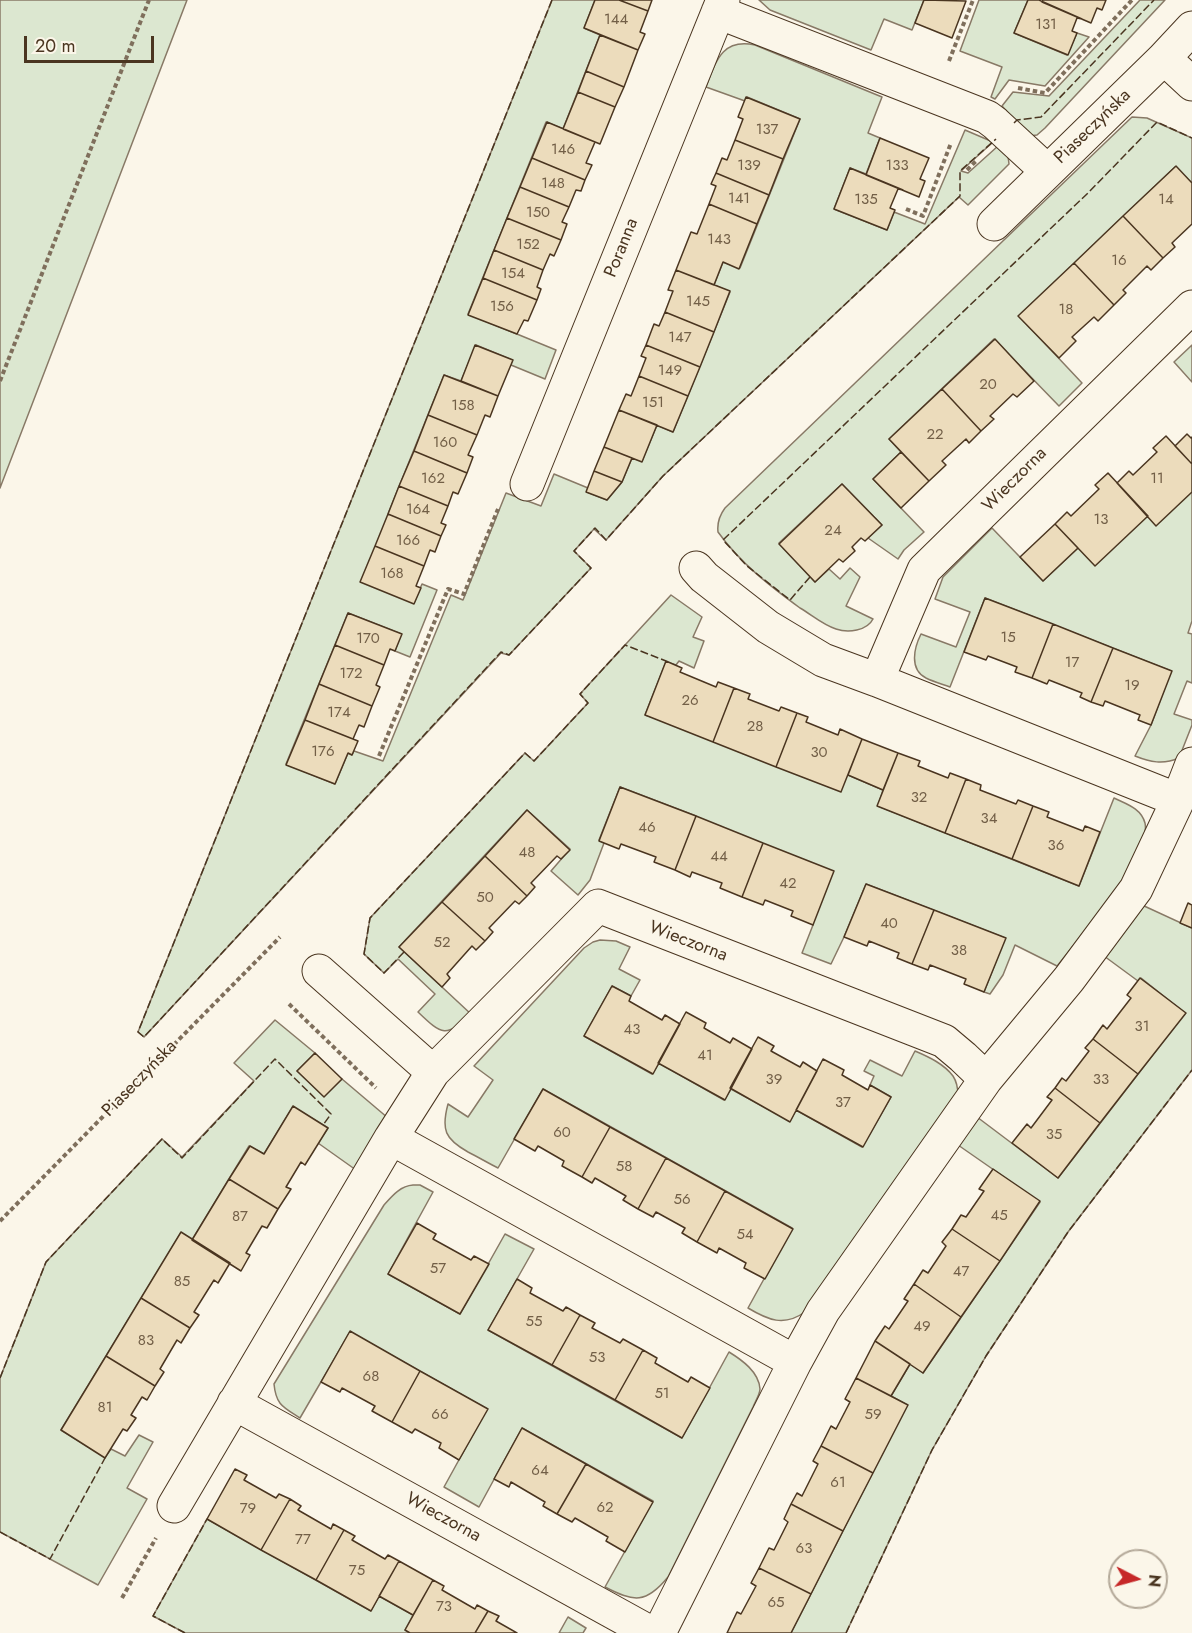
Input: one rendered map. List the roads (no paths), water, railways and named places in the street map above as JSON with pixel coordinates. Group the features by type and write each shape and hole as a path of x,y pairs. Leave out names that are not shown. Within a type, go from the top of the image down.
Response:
{"street":[{"name":"Poranna","path":"527,484 720,6 962,107 995,123 1047,171"},
{"name":"Piaseczyńska","path":"993,224 1192,28"},
{"path":"1164,58 1192,84"},
{"name":"Wieczorna","path":"877,680 924,570 1192,307"},
{"path":"696,568 704,577 777,632 823,660 1178,800"},
{"path":"659,1633 795,1362 823,1311 986,1078 1069,979 1136,889 1178,800 1192,764"},
{"name":"Wieczorna","path":"174,1506 398,1127 434,1072 598,906 944,1041 986,1078"},
{"path":"319,972 434,1072"},
{"path":"398,1127 795,1362"},
{"name":"Wieczorna","path":"234,1403 651,1633"}]}
